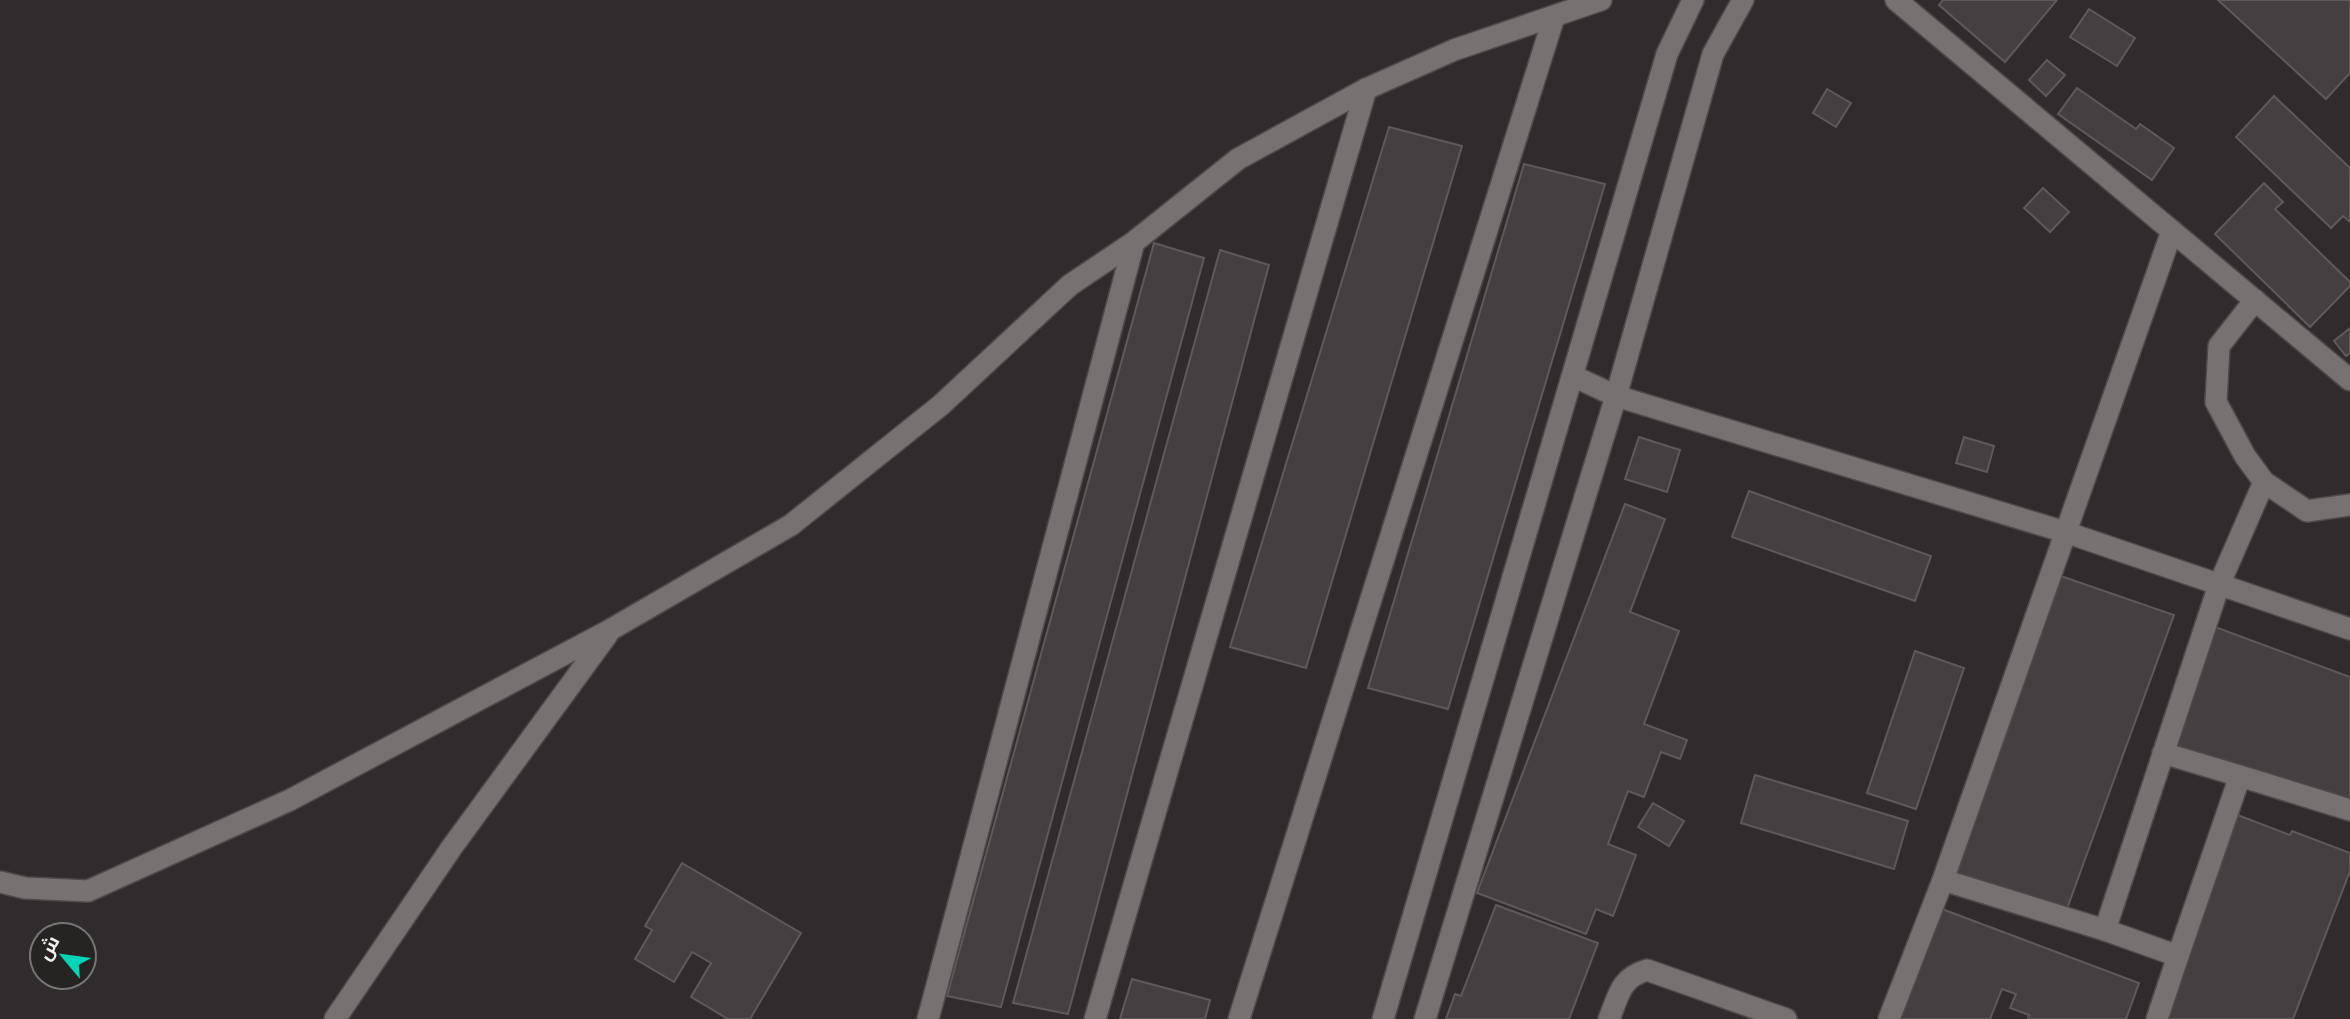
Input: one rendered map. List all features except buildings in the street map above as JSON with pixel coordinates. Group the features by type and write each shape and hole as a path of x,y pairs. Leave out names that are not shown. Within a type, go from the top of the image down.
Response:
{"street":[{"path":"0,882 25,888 89,891 290,800 610,630 791,525 941,405 1070,285 1134,242 1238,159 1366,89 1454,50 1601,0"},
{"path":"1383,1019 1667,54 1693,0"},
{"path":"1425,1019 1616,396 1713,54 1743,0"},
{"path":"1896,0 2350,380"},
{"path":"1239,1019 1554,17"},
{"path":"1095,1019 1366,89"},
{"path":"1889,1019 1943,880 2172,231"},
{"path":"928,1019 1134,242"},
{"path":"2255,300 2219,346 2216,402 2245,456 2264,482 2307,511 2350,505"},
{"path":"1573,376 1616,396 2065,533 2350,629"},
{"path":"2105,930 2219,585 2264,482"},
{"path":"335,1019 452,847 610,630"},
{"path":"2163,753 2350,810"},
{"path":"2157,1019 2240,776"},
{"path":"1943,880 2105,930 2178,956"},
{"path":"1609,1019 1623,985 1632,975 1647,970 1786,1019"}]}
